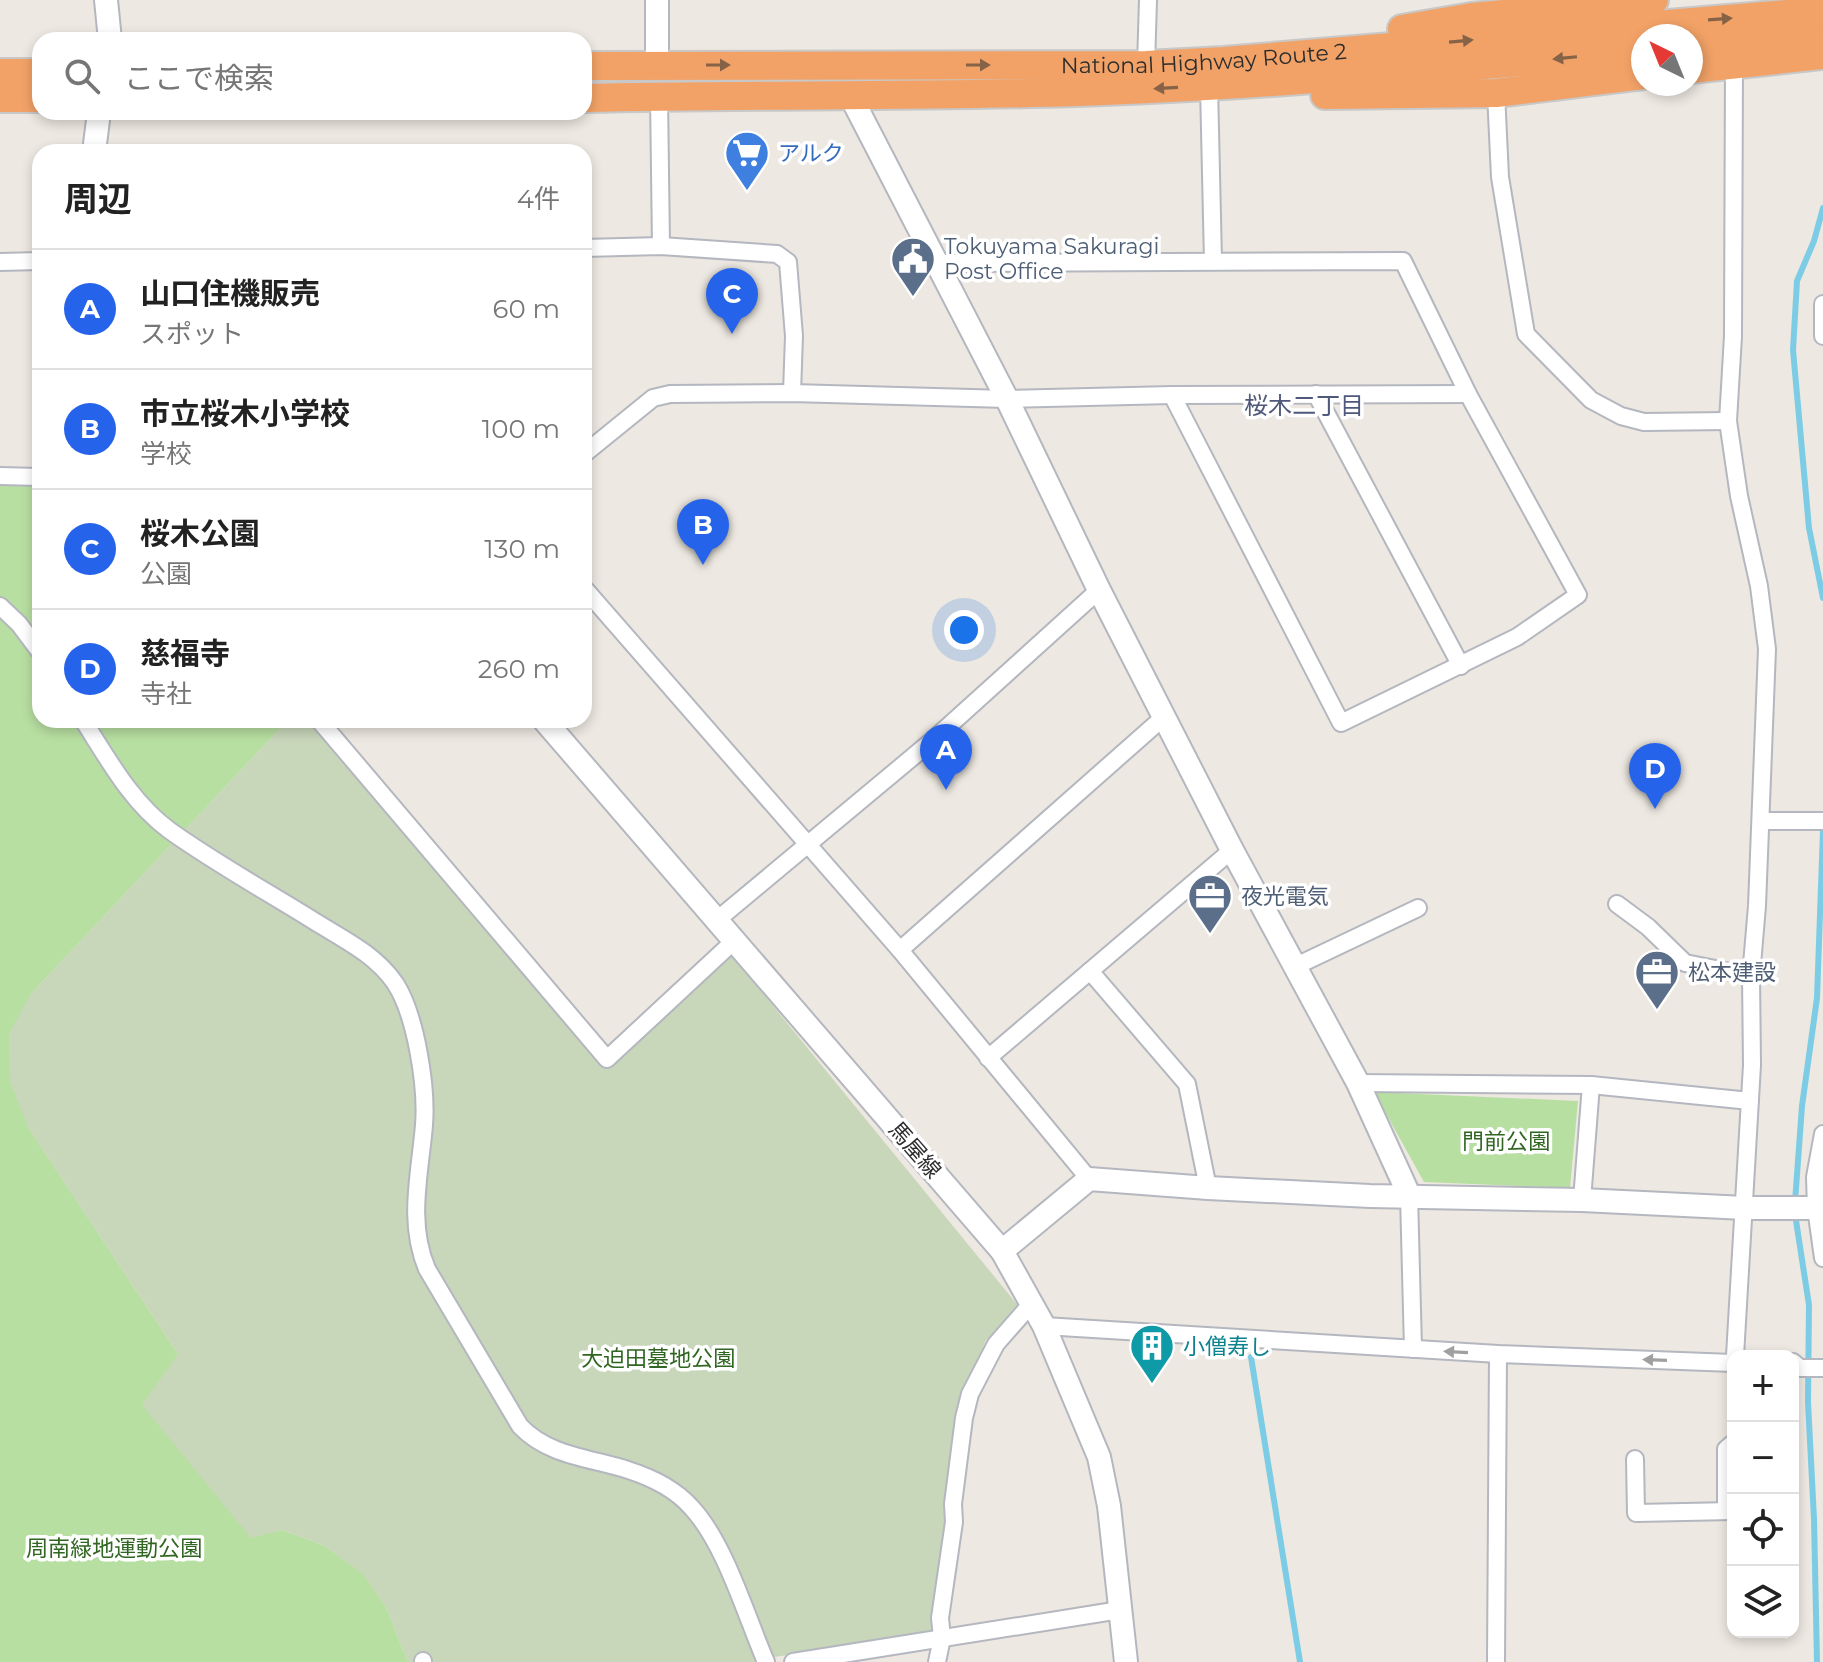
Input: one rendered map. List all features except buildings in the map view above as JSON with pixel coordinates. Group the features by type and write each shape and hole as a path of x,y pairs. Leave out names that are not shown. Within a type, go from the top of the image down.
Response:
{"highway":[{"path":"1223,77 1472,17 1654,0"},
{"name":"National Highway Route 2","path":"592,98 1074,92 1223,77 1816,33"},
{"path":"1703,45 1816,33"},
{"path":"1703,68 1734,64 1816,33"},
{"name":"National Highway Route 2","path":"592,66 1146,65 1223,77 1494,66 1631,52"},
{"path":"0,73 32,73"},
{"path":"1223,77 1282,96 1496,93 1631,76"},
{"path":"0,98 32,98"}],"street":[{"path":"106,0 109,32"},
{"path":"657,0 657,65"},
{"path":"1146,65 1148,0"},
{"path":"1734,64 1733,336 1728,421 1739,496 1759,586 1767,649 1761,821 1751,976 1752,1065 1735,1350"},
{"path":"1213,261 1223,77"},
{"path":"1496,93 1500,177 1526,334 1591,400 1621,416 1644,422 1728,421"},
{"path":"850,95 1007,399 1099,590 1232,850 1358,1083 1409,1195 1413,1349"},
{"path":"659,96 661,246"},
{"path":"95,144 98,120"},
{"path":"592,248 661,246 777,254 788,262 794,336 792,393"},
{"path":"0,262 32,261"},
{"path":"938,263 1403,261 1468,394 1578,595 1517,637 1341,723 1172,395"},
{"path":"1823,304 1823,336"},
{"path":"592,446 653,398 670,394 792,393 1007,399 1468,394"},
{"path":"1316,394 1461,666"},
{"path":"0,476 32,477"},
{"path":"717,920 933,740 1099,590"},
{"path":"592,597 900,950 1089,1179"},
{"path":"0,606 32,641"},
{"path":"900,950 1165,716"},
{"path":"88,728 120,777 153,816 185,840 364,952 381,966 395,984 411,1022 423,1093 424,1122 415,1218 419,1251 427,1269 520,1426 530,1436 562,1452 643,1475 690,1505 719,1550 766,1662"},
{"path":"326,728 607,1059 734,941"},
{"name":"馬屋線","path":"551,728 1002,1251 1044,1326 1099,1457 1109,1506 1126,1662"},
{"path":"1761,821 1823,821"},
{"path":"988,1058 1232,850"},
{"path":"1617,904 1648,927 1685,963 1751,976"},
{"path":"1296,966 1418,908"},
{"path":"1090,971 1187,1084 1208,1188"},
{"path":"1358,1083 1591,1085 1750,1101"},
{"path":"1582,1200 1591,1085"},
{"path":"1823,1134 1815,1177 1823,1258"},
{"path":"1002,1251 1089,1179 1208,1188 1745,1208 1820,1208"},
{"path":"937,1662 954,1522 953,1504 970,1394 996,1344 1032,1303"},
{"path":"1044,1326 1498,1354 1727,1363"},
{"path":"1496,1662 1498,1354"},
{"path":"1799,1367 1823,1368"},
{"path":"1727,1448 1727,1470"},
{"path":"1635,1459 1636,1513 1727,1511"},
{"path":"793,1662 1120,1610"}],"green space":[{"name":"周南緑地運動公園","path":"0,475 32,477 32,728 280,728 30,995 28,1127 178,1354 251,1537 282,1530 323,1545 363,1573 386,1607 408,1662 0,1662"},
{"name":"大迫田墓地公園","path":"280,728 324,728 605,1058 729,952 1020,1308 986,1340 960,1406 939,1635 766,1658 767,1662 408,1662 386,1607 363,1574 323,1545 282,1530 251,1538 142,1405 178,1354 28,1127 10,1081 9,1034 30,995"},
{"name":"門前公園","path":"1374,1092 1578,1101 1570,1188 1424,1182"}],"waterway":[{"path":"1823,208 1814,241 1797,281 1793,350 1809,528 1823,598"},
{"path":"1795,1202 1802,1106 1817,998 1823,831"},
{"path":"1795,1214 1809,1305 1808,1402 1817,1662"},
{"path":"1251,1357 1300,1662"}],"place":[{"name":"アルク","path":"747,192"},
{"name":"Tokuyama Sakuragi Post Office","path":"913,298"},
{"name":"桜木公園","path":"732,334"},
{"name":"市立桜木小学校","path":"703,565"},
{"name":"山口住機販売","path":"946,790"},
{"name":"慈福寺","path":"1655,809"},
{"name":"夜光電気","path":"1210,935"},
{"name":"松本建設","path":"1657,1011"},
{"name":"小僧寿し","path":"1152,1385"}],"district":[{"name":"桜木二丁目","path":"1304,405"}]}
